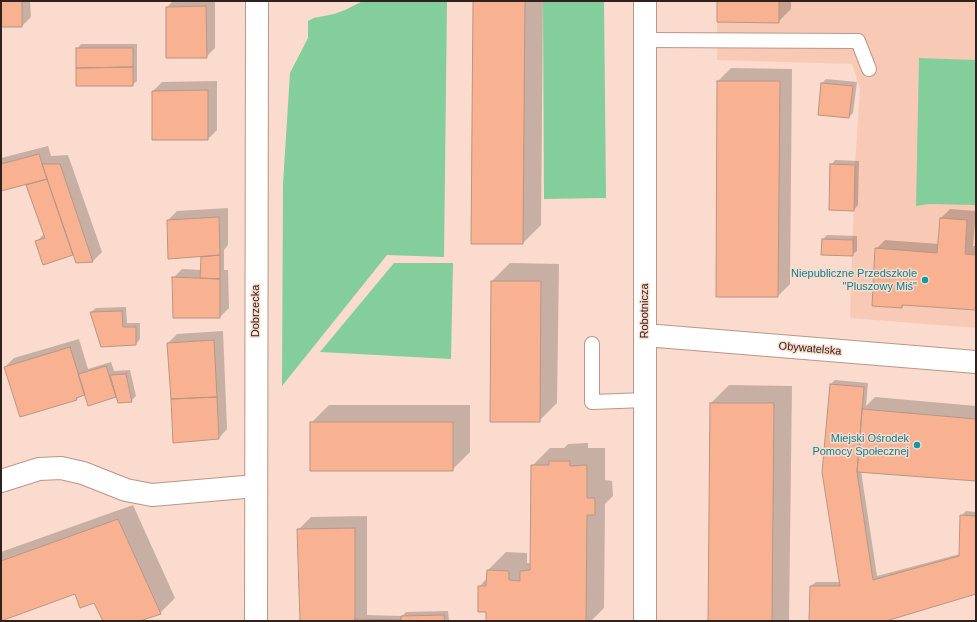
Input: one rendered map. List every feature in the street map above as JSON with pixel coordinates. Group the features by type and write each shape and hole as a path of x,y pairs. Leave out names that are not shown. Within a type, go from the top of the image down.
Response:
{"street":[{"name":"Dobrzecka","path":"256,621 257,1"},
{"name":"Robotnicza","path":"645,1 645,621"},
{"name":"Obywatelska","path":"645,335 976,362"},
{"path":"1,481 38,469 61,468 83,473 126,490 152,494 256,486"}],"lane":[{"path":"645,40 858,41 869,69"},
{"path":"592,344 592,402 645,400"}],"shaded area":[{"path":"717,1 976,1 976,328 850,318 855,165 860,89 852,64 717,60"}],"green space":[{"path":"363,1 447,1 444,257 387,255 282,386 283,184 290,73 308,38 308,21 345,10"},
{"path":"543,1 604,1 606,198 544,199"},
{"path":"919,58 976,60 976,205 930,204 916,206"},
{"path":"394,263 453,263 451,359 320,352"}],"building":[{"path":"1,1 22,1 22,27 1,27"},
{"path":"473,1 525,1 523,244 471,244"},
{"path":"717,1 779,1 779,23 717,22"},
{"path":"206,6 207,58 166,58 166,7"},
{"path":"76,48 133,48 133,67 76,68"},
{"path":"133,67 133,86 76,86 76,68"},
{"path":"717,81 780,81 778,297 716,297"},
{"path":"821,83 853,86 849,118 818,115"},
{"path":"208,90 208,140 152,140 152,91"},
{"path":"39,154 47,179 1,191 1,164"},
{"path":"42,164 60,164 93,262 76,263"},
{"path":"830,164 855,165 854,211 829,210"},
{"path":"47,179 73,255 43,265 35,241 45,238 26,185"},
{"path":"219,217 220,255 168,259 167,220"},
{"name":"Niepubliczne Przedszkole \"Pluszowy Miś\"","path":"940,218 967,220 965,254 976,255 976,310 902,305 902,308 872,306 875,248 937,253"},
{"path":"822,239 853,240 853,256 821,255"},
{"path":"220,255 220,279 200,278 201,257"},
{"path":"172,277 220,279 220,318 173,318"},
{"path":"491,281 541,281 540,422 490,422"},
{"path":"122,311 123,327 136,327 136,345 101,347 90,312"},
{"path":"214,340 217,397 171,399 167,343"},
{"path":"70,347 85,395 76,398 77,400 20,417 4,367"},
{"path":"106,366 116,397 88,406 78,374"},
{"path":"126,374 132,402 118,403 110,375"},
{"path":"830,384 864,387 857,472 873,580 959,556 960,515 976,516 976,594 886,621 809,621 810,586 840,586 822,472"},
{"path":"217,397 219,439 173,443 171,399"},
{"path":"710,403 774,403 772,621 708,621"},
{"name":"Miejski Ośrodek Pomocy Społecznej","path":"862,409 976,419 976,481 857,472"},
{"path":"310,422 453,422 453,471 310,471"},
{"path":"549,461 570,461 570,466 587,465 587,498 595,498 595,515 587,515 586,621 486,621 486,612 478,612 478,586 486,586 487,570 509,571 509,580 520,581 520,571 530,570 531,465 549,465"},
{"path":"118,519 161,614 140,621 103,621 94,603 80,608 75,594 1,621 1,561"},
{"path":"355,528 355,621 300,621 297,529"},
{"path":"444,615 445,621 401,621 401,616"},
{"path":"355,619 401,620 401,621 355,621"}],"place":[{"name":"Niepubliczne Przedszkole \"Pluszowy Miś\"","path":"925,280"},
{"name":"Miejski Ośrodek Pomocy Społecznej","path":"917,445"}]}
